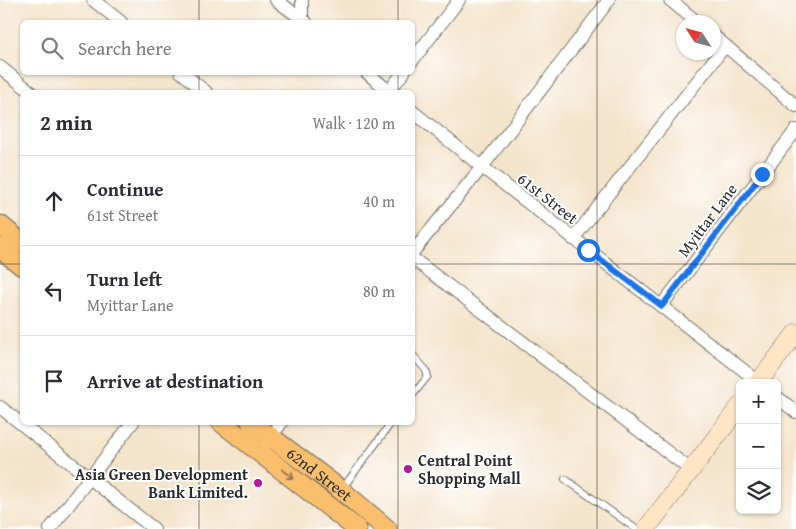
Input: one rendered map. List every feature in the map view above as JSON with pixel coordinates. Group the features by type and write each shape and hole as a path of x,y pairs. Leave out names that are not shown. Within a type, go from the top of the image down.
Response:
{"main road":[{"path":"0,226 20,242"},
{"path":"0,248 20,264"},
{"path":"761,379 796,332"},
{"path":"646,529 736,411"},
{"name":"62nd Street","path":"232,425 271,437 357,529"},
{"name":"62nd Street","path":"255,425 341,490 387,529"}],"street":[{"path":"93,0 118,20"},
{"path":"276,0 303,20"},
{"path":"302,0 304,20"},
{"path":"415,57 459,0"},
{"path":"415,249 482,167 610,0"},
{"path":"670,0 688,15"},
{"path":"721,42 796,106"},
{"path":"573,239 725,46"},
{"path":"0,67 29,90"},
{"path":"185,75 204,90"},
{"path":"369,75 387,90"},
{"path":"390,90 402,75"},
{"name":"61st Street","path":"415,113 573,239 755,379"},
{"name":"Myittar Lane","path":"662,306 796,130"},
{"path":"415,260 691,470"},
{"path":"781,400 796,412"},
{"path":"0,408 20,424"},
{"path":"22,425 154,529"},
{"path":"50,529 132,425"}],"lane":[{"path":"415,357 425,369 428,376 415,392"},
{"path":"341,490 390,425"},
{"path":"565,479 636,529"}],"place":[{"name":"Central Point Shopping Mall","path":"408,469"},
{"name":"Asia Green Development Bank Limited.","path":"258,483"}],"route":[{"path":"588,250 662,306 762,174"}]}
